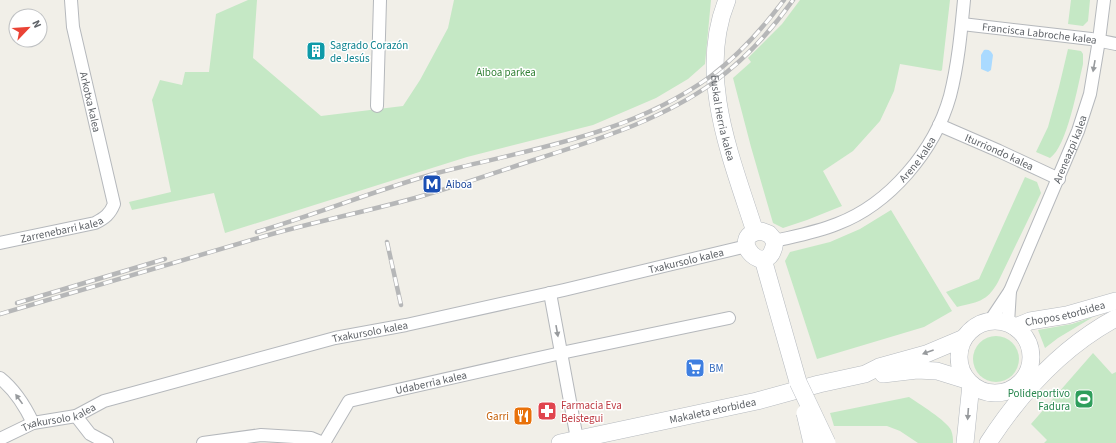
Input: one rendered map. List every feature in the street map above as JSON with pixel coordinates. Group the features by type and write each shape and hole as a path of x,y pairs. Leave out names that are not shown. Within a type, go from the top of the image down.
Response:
{"street":[{"name":"Arkotxa kalea","path":"71,0 73,27 114,204"},
{"path":"377,106 380,0"},
{"name":"Euskal Herria kalea","path":"727,0 723,10 716,43 714,74 726,141 751,239"},
{"name":"Arene kalea","path":"775,241 838,224 868,208 902,181 917,162 939,125 950,97 957,63 964,0"},
{"name":"Areneazpi kalea","path":"990,321 1010,292 1078,131 1090,94 1104,0"},
{"name":"Francisca Labroche kalea","path":"962,24 1099,40 1116,44"},
{"name":"Iturriondo kalea","path":"939,125 1059,179"},
{"name":"Zarrenebarri kalea","path":"0,243 96,223 106,217 114,204"},
{"path":"761,231 769,234 775,241 771,254 763,259 754,257 748,250 751,239 761,231"},
{"name":"Txakursolo kalea","path":"0,439 33,423 76,416 104,401 335,338 406,325 550,293 751,239"},
{"path":"763,259 798,382 812,443"},
{"name":"Areneazpi kalea","path":"1010,292 1011,325"},
{"path":"550,293 577,440"},
{"name":"Chopos etorbidea","path":"1011,325 1067,315 1116,301"},
{"path":"1029,370 1066,340 1116,312"},
{"name":"Udaberria kalea","path":"203,443 261,434 311,438 324,443 349,401 561,353 729,318"},
{"path":"988,443 1005,417 1056,360 1100,327 1116,318"},
{"path":"990,321 1000,321 1011,325 1022,334 1028,342 1031,360 1029,370 1024,380 1015,387 1004,392 992,394 981,391 969,382 962,372 959,364 960,346 964,338 971,330 980,324 990,321"},
{"name":"Makaleta etorbidea","path":"865,374 879,367 926,354 964,338"},
{"name":"Makaleta etorbidea","path":"560,443 757,401 819,384 865,374 881,374 917,370 937,371 969,382"},
{"path":"0,378 10,386 27,410 33,423"},
{"path":"798,382 827,443"},
{"path":"965,443 969,382"},
{"path":"984,443 985,436 993,420 1015,387"},
{"path":"76,416 90,434 107,443"}],"green space":[{"name":"Aiboa parkea","path":"248,0 257,0 253,58 321,116 403,106 420,80 448,28 454,0 711,0 705,64 688,79 656,98 593,125 467,157 225,233 214,193 132,210 129,202 171,192 152,100 160,80 182,85 185,72 209,72 216,14"},
{"path":"800,0 950,0 942,70 900,64 894,91 880,121 853,151 823,171 842,206 783,228 773,223 733,78 751,62 748,58 782,24"},
{"path":"1071,0 1090,0 1088,21 1083,26 1068,24"},
{"path":"1068,49 1081,51 1083,54 1083,64 1067,129 1062,142 1050,158 1036,152 1048,127"},
{"path":"1025,177 1037,182 1041,193 998,282 990,294 981,300 957,307 946,292 979,279"},
{"path":"891,210 952,311 924,327 817,359 785,261 790,252 830,242 860,229"},
{"path":"1093,317 1058,338 1045,348 1038,330 1072,324"},
{"path":"996,336 1009,340 1015,346 1019,359 1015,372 1009,378 996,382 983,378 977,372 973,359 977,346 983,340"},
{"name":"Polideportivo Fadura","path":"1093,353 1112,374 1116,372 1116,443 1044,443 1047,440 1031,424"},
{"path":"909,397 932,412 948,426 951,430 953,443 918,443 900,431 887,426 834,426 830,413"}],"water":[{"path":"984,50 990,51 993,55 991,70 988,72 981,69 981,55"}],"railway":[{"path":"257,232 302,218 369,194 437,173 579,138 647,113 680,96 721,68 750,41 784,0"},
{"path":"0,314 265,236 422,196 610,135 674,107 714,82 736,64 756,44 776,23 793,0"},
{"path":"387,242 401,305"},
{"path":"17,303 165,259"}],"place":[{"name":"Sagrado Corazón de Jesús","path":"316,51"},
{"name":"Aiboa","path":"432,184"},
{"name":"BM","path":"695,368"},
{"name":"Polideportivo Fadura","path":"1084,399"},
{"name":"Farmacia Eva Beistegui","path":"547,411"},
{"name":"Garri","path":"523,416"}]}
